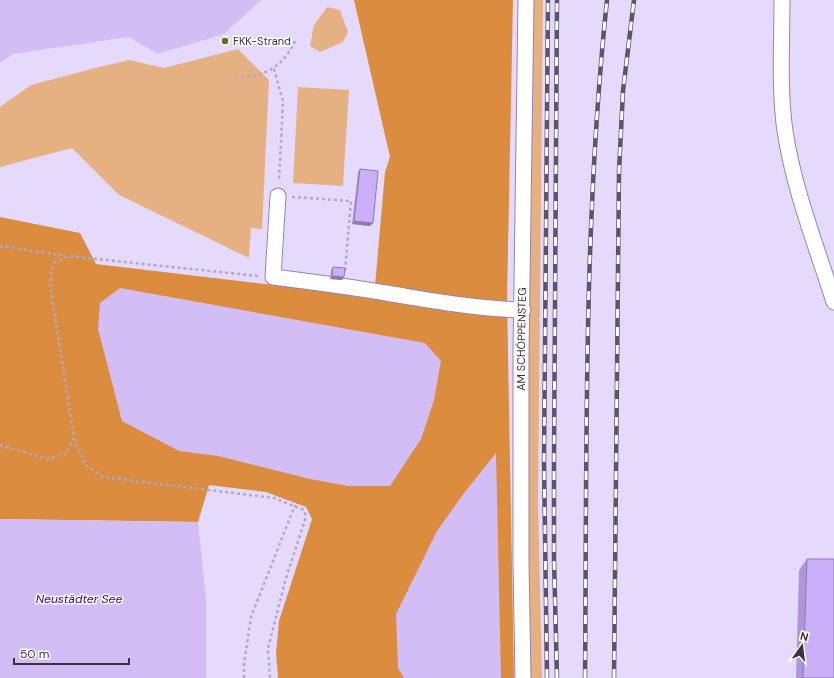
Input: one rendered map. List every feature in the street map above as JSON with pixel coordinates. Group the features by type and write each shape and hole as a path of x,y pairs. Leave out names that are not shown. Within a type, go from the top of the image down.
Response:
{"street":[{"name":"AM SCHÖPPENSTEG","path":"523,678 521,563 522,310 526,0"},
{"path":"782,0 782,99 785,131 802,204 834,302"},
{"path":"278,196 273,277 343,286 460,305 522,310"}],"path":[{"path":"235,77 256,76 274,69 288,55 296,39"},
{"path":"274,69 283,101 278,196 351,201 343,286"},
{"path":"0,246 68,256 273,277"},
{"path":"68,256 53,264 50,284 74,438 85,465 103,476 274,498 295,505 304,510 306,517 286,578 268,648 270,678"},
{"path":"0,445 48,459 65,454 74,438"},
{"path":"244,678 244,664 251,617 295,505"}],"shaded area":[{"path":"354,0 513,0 507,299 514,678 278,678 276,653 279,621 312,519 306,507 266,492 209,485 198,522 0,519 0,217 80,233 96,264 374,297 385,172 390,157"},
{"path":"531,0 543,0 538,500 542,678 531,678 528,500"},
{"path":"327,7 340,10 348,32 343,42 320,52 310,46 314,25"},
{"path":"238,49 269,80 262,229 251,228 249,258 119,195 72,148 0,167 0,107 31,85 129,60 164,68"},
{"path":"298,87 349,90 343,186 293,183"}],"water":[{"path":"0,0 261,0 224,34 158,54 129,37 13,54 0,63"},
{"path":"120,288 425,343 441,361 434,400 421,439 390,486 348,486 310,479 218,456 179,451 122,421 98,329 100,303"},
{"path":"496,453 501,678 404,678 398,668 396,614 437,531 464,493"},
{"name":"Neustädter See","path":"0,519 198,522 206,599 206,678 0,678"}],"building":[{"path":"360,169 378,171 373,223 354,221"},
{"path":"333,267 345,268 344,277 332,276"},
{"path":"807,559 834,559 834,678 803,678"}],"railway":[{"path":"547,678 544,461 548,0"},
{"path":"557,0 554,559 557,678"},
{"path":"585,678 590,254 599,84 607,0"},
{"path":"614,678 619,171 623,91 634,0"}],"place":[{"name":"FKK-Strand","path":"225,41"}]}
